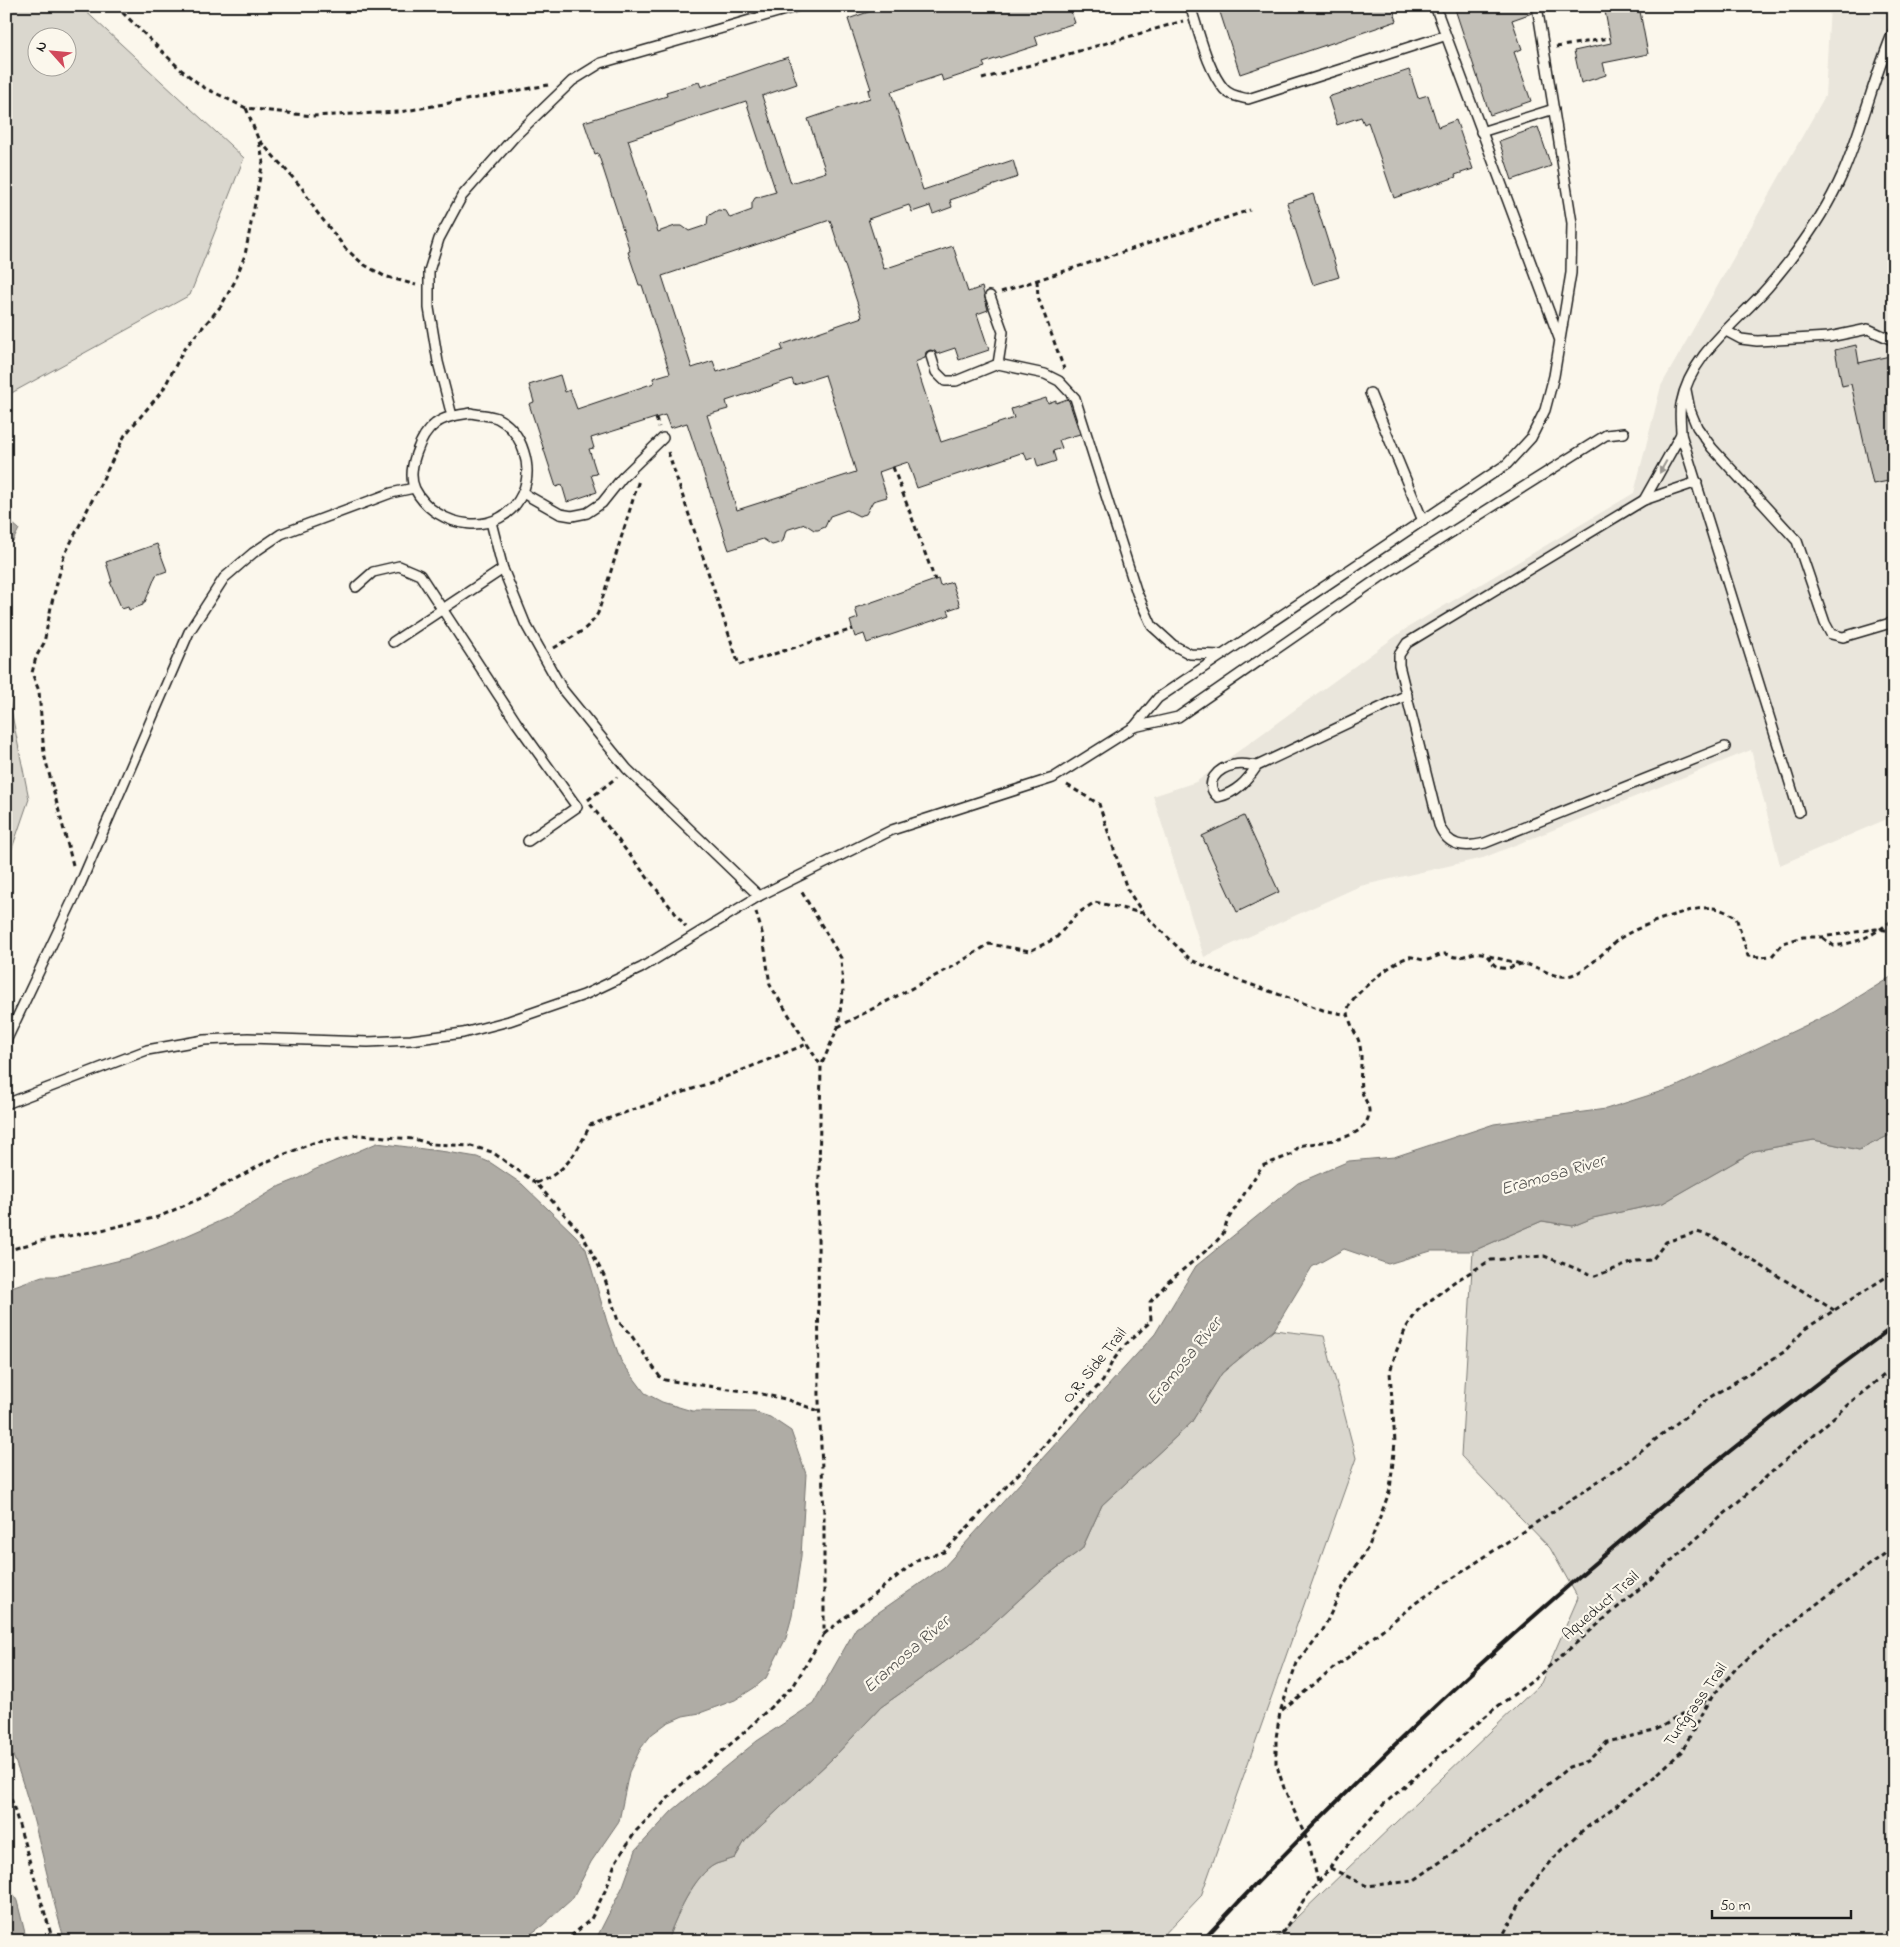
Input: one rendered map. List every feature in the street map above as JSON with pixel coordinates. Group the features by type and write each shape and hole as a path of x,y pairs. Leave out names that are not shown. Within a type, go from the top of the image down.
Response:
{"lane":[{"path":"452,416 438,362 429,308 429,272 439,239 462,196 515,136 572,81 601,63 799,6"},
{"path":"1190,6 1213,72 1224,90 1235,96 1248,99 1444,36"},
{"path":"1435,6 1444,36 1559,338"},
{"path":"6,1104 147,1050 204,1040 248,1038 368,1042 411,1040 463,1033 509,1021 584,995 641,968 756,898 892,830 1053,778 1134,727 1158,698 1507,464 1530,438 1545,410 1554,376 1571,273 1572,223 1537,6"},
{"path":"1799,812 1681,434 1680,405 1685,387 1695,366 1709,347 1768,287 1810,233 1842,174 1890,46 1894,30"},
{"path":"1481,132 1554,109"},
{"path":"990,296 1003,332 998,364"},
{"path":"1726,331 1741,339 1757,341 1828,337 1868,329 1890,339 1894,338"},
{"path":"931,356 936,372 946,381 956,381 998,364 1045,374 1059,380 1075,398 1137,593 1152,626 1173,645 1190,654 1223,655"},
{"path":"1685,387 1690,410 1697,428 1712,448 1797,540 1825,624 1831,634 1842,637 1894,622"},
{"path":"1370,394 1423,521"},
{"path":"471,413 497,418 513,432 524,450 528,473 522,493 512,510 491,522 470,525 449,519 428,506 414,488 413,464 420,442 435,424 452,416 471,413"},
{"path":"1134,727 1178,717 1379,578 1606,435 1624,433"},
{"path":"1644,500 1681,434"},
{"path":"522,493 560,514 572,516 588,513 602,503 622,478 663,438"},
{"path":"1697,482 1644,500 1407,643 1399,655 1399,665 1439,825 1449,841 1467,846 1493,840 1725,748"},
{"path":"6,1041 79,887 189,632 224,578 253,553 282,534 391,493 414,488"},
{"path":"491,522 503,570 525,623 562,689 627,769 756,898"},
{"path":"356,588 373,572 399,566 420,576 443,609 516,722 577,807 528,841"},
{"path":"393,642 503,570"},
{"path":"1257,766 1246,764 1224,768 1212,779 1210,784 1214,793 1218,797 1230,793 1242,785 1257,766 1407,695"}],"path":[{"path":"116,6 180,69 203,87 246,108 312,116 400,112 572,81"},
{"path":"982,79 1183,21"},
{"path":"1544,50 1610,38"},
{"path":"79,887 44,754 39,691 32,673 36,657 44,643 64,556 124,435 163,390 184,349 221,306 234,283 245,255 263,161 259,140 246,108"},
{"path":"259,140 302,188 316,212 346,250 363,264 384,276 429,289"},
{"path":"1000,292 1250,210"},
{"path":"1037,280 1038,298 1065,373"},
{"path":"656,418 739,664 853,629"},
{"path":"543,655 594,621 648,453"},
{"path":"893,467 935,580"},
{"path":"577,807 627,769"},
{"path":"1053,778 1098,804 1127,889 1143,913 1192,960 1235,979 1323,1010 1348,1015 1349,1004 1372,980 1409,957 1426,960 1445,954 1456,957 1481,953 1523,964 1554,975 1568,976 1578,972 1628,933 1696,909 1711,907 1724,910 1736,917 1748,956 1761,958 1772,956 1783,943 1803,938 1876,929 1894,931"},
{"path":"588,800 692,936"},
{"path":"563,1941 591,1919 607,1887 615,1863 636,1831 681,1786 739,1737 794,1685 824,1634 824,1513 820,1411 818,1228 821,1066 838,1027 843,990 841,958 794,878"},
{"path":"756,898 770,985 821,1066"},
{"path":"838,1027 954,966 989,944 1030,951 1056,938 1077,914 1095,902 1143,913"},
{"path":"1822,937 1834,946 1862,940 1881,930 1894,919"},
{"path":"1488,956 1495,966 1505,969 1523,964"},
{"name":"O.R. Side Trail","path":"824,1634 919,1559 944,1552 1028,1464 1061,1425 1103,1381 1112,1362 1124,1346 1150,1321 1150,1302 1168,1282 1214,1244 1222,1234 1227,1221 1262,1166 1293,1154 1299,1146 1340,1139 1364,1126 1369,1115 1369,1106 1361,1091 1361,1046 1348,1015"},
{"path":"536,1183 561,1170 577,1152 590,1125 718,1080 807,1044"},
{"path":"6,1251 158,1217 199,1199 277,1158 313,1143 358,1135 414,1139 431,1144 471,1146 492,1152 536,1183 582,1234 604,1276 618,1321 665,1380 776,1397 820,1411"},
{"path":"1318,1882 1310,1846 1284,1788 1276,1763 1276,1738 1280,1712 1297,1663 1323,1630 1344,1585 1369,1546 1390,1490 1396,1442 1390,1372 1406,1328 1418,1310 1454,1282 1491,1260 1544,1256 1595,1276 1637,1262 1652,1260 1666,1242 1697,1232 1714,1236 1834,1310"},
{"path":"1280,1712 1417,1602 1621,1466 1712,1396 1784,1352 1805,1329 1894,1272"},
{"name":"Aqueduct Trail","path":"1277,1941 1305,1898 1336,1858 1383,1805 1494,1710 1532,1682 1852,1401 1894,1367"},
{"name":"Turfgrass Trail","path":"1500,1941 1526,1892 1554,1858 1582,1831 1652,1778 1681,1752 1712,1697 1738,1666 1827,1596 1894,1547"},
{"path":"1330,1868 1366,1886 1413,1881 1529,1800 1569,1767 1588,1760 1608,1742 1654,1731 1712,1697"},
{"path":"6,1781 53,1941"}],"shaded area":[{"path":"6,6 80,6 244,158 190,295 6,396"},
{"path":"1830,6 1894,6 1894,816 1780,865 1751,750 1483,858 1360,886 1204,957 1153,796 1196,782 1407,628 1634,493 1661,386 1825,96"},
{"path":"6,685 29,799 6,866"},
{"path":"1894,1133 1894,1941 1272,1941 1541,1683 1578,1598 1550,1548 1461,1456 1473,1251 1542,1221 1573,1226 1592,1218 1663,1203 1754,1151 1814,1140 1859,1150"},
{"path":"1274,1330 1324,1336 1356,1458 1201,1896 1158,1941 667,1941 686,1898 700,1877 716,1864 735,1858 745,1841 834,1757 881,1707 970,1644 1041,1580 1082,1549 1102,1505 1191,1423 1222,1373"}],"water":[{"path":"6,518 19,529 13,541 6,544"},
{"name":"Eramosa River","path":"1894,975 1894,1133 1859,1150 1814,1140 1754,1151 1663,1203 1593,1218 1573,1226 1542,1221 1473,1251 1431,1251 1388,1264 1344,1249 1312,1267 1274,1330 1222,1373 1191,1423 1102,1505 1082,1549 1041,1580 970,1644 881,1707 834,1757 745,1841 735,1858 716,1864 708,1869 700,1877 686,1898 667,1941 595,1941 623,1886 636,1850 672,1811 757,1741 813,1704 856,1628 944,1567 1155,1334 1196,1266 1298,1183 1349,1161 1394,1157 1494,1124 1606,1109 1675,1087 1834,1012"},
{"path":"377,1143 477,1157 491,1163 522,1184 576,1236 586,1249 607,1322 621,1361 645,1393 662,1402 692,1411 754,1412 770,1417 791,1431 806,1474 801,1556 792,1616 786,1638 766,1678 754,1688 735,1700 700,1713 683,1716 667,1723 652,1734 641,1748 629,1772 619,1821 591,1862 572,1899 543,1925 528,1936 517,1941 65,1941 32,1814 6,1739 6,1289 42,1276 55,1276 129,1258 177,1240 229,1217 280,1186"},
{"path":"6,1880 17,1901 27,1941 6,1941"}],"building":[{"path":"869,6 1069,6 1075,23 1035,36 1038,45 983,63 985,67 943,81 941,75 891,92 923,190 1013,160 1018,177 950,200 952,207 933,214 930,206 912,212 909,205 868,219 884,269 953,246 968,292 982,287 988,310 977,314 989,350 959,360 955,348 937,354 935,351 930,350 926,352 925,358 915,362 941,442 1014,418 1011,409 1046,398 1048,403 1056,400 1056,403 1067,399 1069,401 1080,434 1059,440 1062,448 1053,451 1056,461 1038,467 1035,457 1027,460 1024,452 917,488 908,462 879,472 887,497 873,501 866,514 859,516 847,510 830,516 825,527 818,530 814,530 805,524 786,530 783,541 776,544 772,545 763,539 729,550 687,423 670,428 665,415 591,438 594,448 589,449 597,474 591,475 597,492 567,502 562,485 556,487 529,404 534,402 529,385 560,375 565,392 570,390 577,409 654,383 653,378 670,373 642,285 639,285 628,252 630,251 598,153 595,154 584,122 667,96 666,92 699,82 701,87 788,57 797,84 762,96 791,183 826,172 808,119 870,98 868,90 871,89 848,19 871,11","holes":["746,101 776,192 755,198 752,203 752,210 730,218 726,211 718,210 708,216 707,225 689,231 682,226 675,226 658,232 628,140","830,220 862,317 781,345 783,350 717,372 713,361 692,368 662,276","825,375 856,472 737,510 707,415 728,409 726,401 792,379 794,385"]},
{"path":"1218,6 1392,6 1397,21 1240,74"},
{"path":"1454,6 1531,6 1532,13 1512,20 1522,49 1514,52 1531,101 1490,115"},
{"path":"1604,6 1639,6 1648,54 1603,63 1606,75 1581,83 1574,51 1611,43"},
{"path":"1409,70 1418,98 1428,95 1438,127 1456,120 1473,169 1455,175 1456,177 1394,198 1368,122 1364,124 1361,117 1337,125 1328,97"},
{"path":"1538,127 1551,166 1512,180 1499,141"},
{"path":"1313,194 1339,277 1313,285 1287,203"},
{"path":"1856,345 1859,363 1894,355 1894,480 1873,484 1851,384 1842,386 1835,350"},
{"path":"157,544 167,571 156,575 143,605 129,610 128,607 122,609 110,582 112,582 106,562"},
{"path":"938,579 940,586 952,582 960,606 948,610 950,615 867,643 864,634 855,637 850,621 858,618 855,608"},
{"path":"1244,816 1279,892 1237,912 1202,836"}],"railway":[{"path":"1202,1941 1364,1775 1447,1695 1533,1617 1710,1467 1801,1395 1894,1326"}]}
